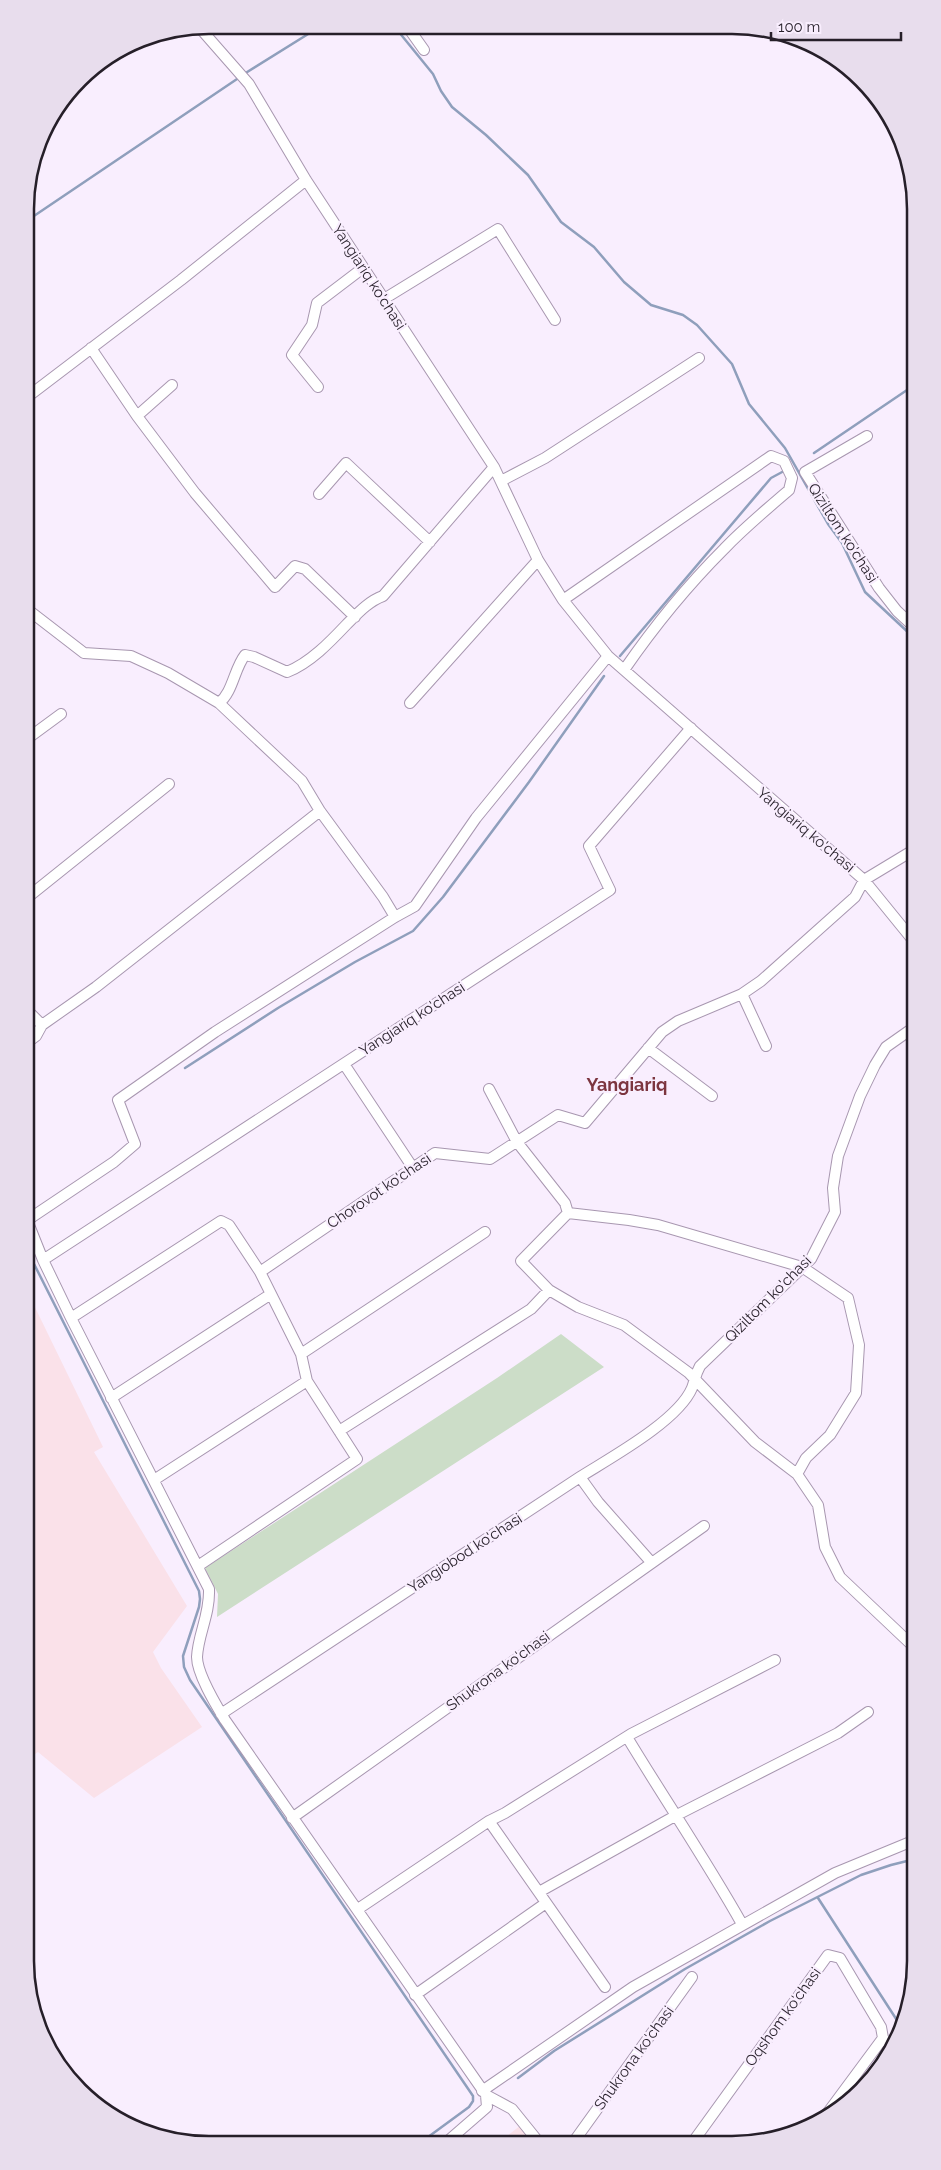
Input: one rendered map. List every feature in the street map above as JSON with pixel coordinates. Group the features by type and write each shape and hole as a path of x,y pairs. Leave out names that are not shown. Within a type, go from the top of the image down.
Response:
{"street":[{"name":"Yangiariq ko'chasi","path":"208,34 249,84 306,180 494,467 538,560 563,600 608,656 752,784 864,880 907,933"},
{"path":"413,34 424,50"},
{"path":"34,392 181,280 306,180"},
{"path":"384,299 498,229 555,320"},
{"path":"318,387 292,355 312,325 317,303 363,268"},
{"path":"90,348 136,416 195,493 275,587 295,566 306,569 355,617"},
{"path":"501,481 545,458 699,358"},
{"path":"136,416 172,385"},
{"name":"Qiziltom ko'chasi","path":"867,436 804,472 879,588 907,620"},
{"path":"563,600 770,456 784,460 792,478 789,490 724,548 653,632 624,670"},
{"path":"319,494 346,463 430,542"},
{"path":"219,703 224,700 238,664 245,655 288,672 299,668 376,598 383,596 494,467"},
{"path":"410,703 538,560"},
{"path":"34,614 84,653 131,656 168,673 219,703 302,782 320,811 383,897 395,917"},
{"path":"34,1216 114,1162 135,1144 118,1100 215,1032 395,917 416,906 476,818 608,656"},
{"path":"34,734 61,714"},
{"name":"Yangiariq ko'chasi","path":"42,1260 610,890 589,846 691,728"},
{"path":"34,892 168,784"},
{"path":"34,1038 42,1025 96,987 320,811"},
{"path":"712,1096 648,1048 662,1032 678,1021 742,994 762,982 855,896 864,880 907,854"},
{"path":"742,994 766,1046"},
{"path":"34,1017 42,1025"},
{"name":"Qiziltom ko'chasi","path":"693,1378 700,1366 810,1259 835,1212 833,1188 838,1156 860,1096 886,1047 907,1032"},
{"name":"Chorovot ko'chasi","path":"260,1272 435,1153 490,1160 558,1115 585,1123 648,1048"},
{"path":"344,1064 413,1168"},
{"path":"489,1089 517,1142 565,1203 568,1213"},
{"path":"568,1213 658,1225 802,1267 848,1298 860,1345 856,1393 830,1435 806,1458 797,1474"},
{"path":"568,1213 521,1261 549,1290 578,1307 624,1325 693,1378 755,1442 797,1474 818,1505 825,1547 840,1577 907,1641"},
{"path":"71,1318 222,1221 229,1225 260,1272 301,1354 307,1381 356,1458 198,1566"},
{"path":"301,1354 486,1232"},
{"path":"34,1238 42,1260 110,1398 209,1589 210,1606 197,1659 206,1688 221,1714 292,1818 484,2093 487,2108 454,2136"},
{"path":"339,1431 531,1309 549,1290"},
{"path":"110,1398 271,1294"},
{"name":"Yangiobod ko'chasi","path":"221,1714 580,1477 634,1444 673,1414 692,1388 693,1378"},
{"path":"154,1480 307,1381"},
{"path":"580,1477 598,1502 651,1562"},
{"name":"Shukrona ko'chasi","path":"292,1818 704,1526"},
{"path":"358,1910 488,1820 505,1813 627,1737 775,1660"},
{"path":"539,1892 675,1816 838,1733 868,1712"},
{"path":"627,1737 675,1816 715,1876 742,1924"},
{"path":"488,1820 605,1987"},
{"path":"484,2093 633,1987 835,1873 907,1843"},
{"path":"415,1995 546,1903"},
{"name":"Oqshom ko'chasi","path":"697,2136 828,1955 840,1958 881,2028 884,2038"},
{"name":"Shukrona ko'chasi","path":"578,2136 692,1977"},
{"path":"836,2102 884,2038 887,2042"},
{"path":"484,2093 512,2109 535,2136"}],"shaded area":[{"path":"34,1305 103,1447 94,1452 187,1606 153,1652 161,1668 202,1727 94,1798 38,1752 34,1755"},
{"path":"521,2125 528,2136 507,2136"}],"green space":[{"path":"561,1334 604,1367 217,1617 218,1594 205,1568 497,1378"}],"waterway":[{"path":"244,74 308,34"},
{"path":"400,34 433,74 441,91 452,107 486,135 528,175 561,222 594,247 624,282 651,305 683,315 697,325 732,364 749,404 785,448 828,524 842,543 865,592 907,631"},
{"path":"34,216 240,77"},
{"path":"814,453 907,390"},
{"path":"620,656 771,478 784,471"},
{"path":"185,1068 278,1008 355,962 413,931 443,897 529,782 604,676"},
{"path":"34,1264 199,1591 199,1607 183,1656 184,1667 190,1680 473,2096 473,2101 469,2107 429,2136"},
{"path":"518,2078 554,2051 685,1969 770,1921 861,1875 907,1861"},
{"path":"818,1898 897,2020"}],"district":[{"name":"Yangiariq","path":"627,1085"}]}
